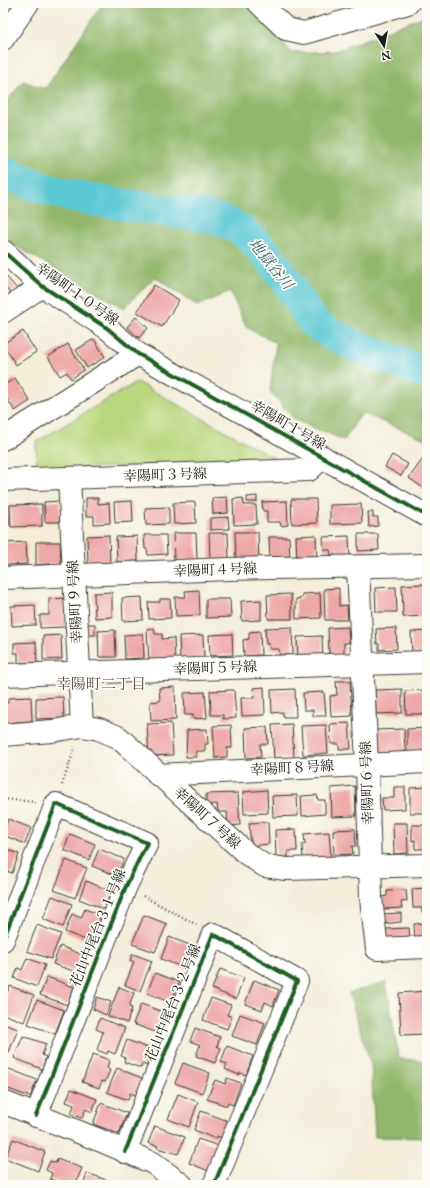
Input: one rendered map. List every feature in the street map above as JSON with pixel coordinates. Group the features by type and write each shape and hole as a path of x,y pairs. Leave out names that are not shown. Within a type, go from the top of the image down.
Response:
{"street":[{"path":"3,39 27,3"},
{"path":"259,3 286,29 304,33 408,3"},
{"name":"幸陽町１０号線","path":"3,251 42,286 107,328 138,354"},
{"path":"3,312 42,286"},
{"path":"3,439 138,354"},
{"name":"幸陽町１号線","path":"138,354 427,516"},
{"name":"幸陽町３号線","path":"3,480 309,470 323,457"},
{"name":"幸陽町９号線","path":"69,478 82,726"},
{"name":"幸陽町４号線","path":"3,578 229,569 427,565"},
{"name":"幸陽町６号線","path":"358,567 367,765 369,866 377,949 427,947"},
{"name":"幸陽町５号線","path":"3,675 427,662"},
{"name":"幸陽町７号線","path":"3,735 52,731 82,726 99,729 118,737 158,775 247,854 265,866 286,869 427,865"},
{"name":"幸陽町８号線","path":"158,775 427,762"},
{"path":"3,940 56,804"},
{"name":"花山中尾台３１号線","path":"36,1116 126,886 147,843 56,804"},
{"name":"花山中尾台３２号線","path":"125,1152 213,934 298,981 214,1185"},
{"path":"3,1102 153,1163 182,1185"}],"path":[{"path":"3,799 56,804 82,726"},
{"path":"126,886 213,934"}],"green space":[{"path":"103,3 249,3 292,53 336,51 427,15 427,440 362,413 344,440 295,420 270,391 276,343 246,327 230,291 198,306 155,277 124,308 12,244 3,231 3,107 23,81 45,89"},
{"path":"137,382 276,459 37,470 36,442"},
{"path":"386,982 399,1059 427,1061 427,1138 375,1137 371,1065 349,993"}],"building":[{"path":"296,3 315,3 299,10"},
{"path":"6,276 17,289 11,294 3,285 3,278"},
{"path":"154,285 179,300 162,327 137,312"},
{"path":"136,317 148,328 139,338 127,327"},
{"path":"23,331 36,352 16,365 3,344"},
{"path":"94,339 105,357 87,368 76,350"},
{"path":"68,344 84,370 71,379 67,372 60,376 48,357"},
{"path":"15,378 30,401 15,411 3,393 3,386"},
{"path":"392,455 408,464 401,476 385,467"},
{"path":"424,457 427,460 426,490 409,478"},
{"path":"257,496 257,502 247,502 247,497"},
{"path":"227,497 228,513 213,514 212,498"},
{"path":"86,498 98,498 98,504 109,503 110,523 94,524 94,516 86,516"},
{"path":"243,498 244,505 256,505 257,524 234,525 233,499"},
{"path":"291,499 316,499 317,523 292,524"},
{"path":"60,501 60,522 45,522 44,502"},
{"path":"132,501 133,522 115,523 114,502"},
{"path":"287,501 288,525 281,526 280,522 267,522 267,511 263,511 262,502"},
{"path":"195,502 196,523 174,524 173,503"},
{"path":"3,504 8,504 9,525 3,525"},
{"path":"42,504 42,526 11,527 10,505"},
{"path":"361,504 362,523 330,524 330,505"},
{"path":"169,507 169,524 146,525 145,508"},
{"path":"368,512 373,512 373,517 378,517 378,526 369,527"},
{"path":"228,517 229,529 210,530 210,518"},
{"path":"235,532 258,532 259,560 236,560"},
{"path":"173,533 196,533 197,560 174,560"},
{"path":"209,533 228,533 229,559 210,560"},
{"path":"358,534 378,534 379,550 358,551"},
{"path":"109,535 110,563 88,564 87,536"},
{"path":"144,535 166,535 167,554 148,555 147,549 145,549"},
{"path":"316,535 317,561 297,562 296,536"},
{"path":"137,536 138,561 117,562 116,537"},
{"path":"349,536 350,561 335,561 335,555 331,555 330,550 324,550 323,537"},
{"path":"269,537 289,537 290,563 270,564"},
{"path":"26,542 27,564 6,565 5,543"},
{"path":"36,542 60,542 61,563 36,565"},
{"path":"427,584 427,616 403,617 402,585"},
{"path":"396,587 397,612 376,612 375,588"},
{"path":"339,588 339,606 347,605 348,620 325,620 324,589"},
{"path":"199,590 200,615 176,616 175,597 186,597 185,591"},
{"path":"112,592 112,617 95,618 94,593"},
{"path":"320,593 321,618 296,619 296,599 302,598 302,594"},
{"path":"291,594 292,619 268,619 267,595"},
{"path":"142,597 143,620 123,621 122,598"},
{"path":"65,598 66,627 40,628 40,615 49,615 49,599"},
{"path":"160,599 170,599 171,618 149,619 148,602 160,602"},
{"path":"206,599 230,599 231,617 206,618"},
{"path":"261,600 261,620 242,621 241,601"},
{"path":"35,605 36,625 12,626 11,606"},
{"path":"87,624 95,624 95,635 87,635"},
{"path":"292,627 293,655 280,655 279,649 270,649 269,644 266,644 265,628"},
{"path":"348,627 349,643 344,643 344,654 329,654 328,628"},
{"path":"154,628 155,634 162,634 162,639 174,638 175,661 149,662 147,629"},
{"path":"396,628 397,649 379,650 376,629"},
{"path":"115,630 116,657 99,657 98,631"},
{"path":"260,631 261,655 244,656 243,640 249,639 249,632"},
{"path":"427,631 427,655 412,655 411,632"},
{"path":"143,634 144,658 125,659 124,635"},
{"path":"232,634 233,655 210,656 209,635"},
{"path":"61,635 62,659 43,660 43,636"},
{"path":"203,635 204,658 180,659 179,636"},
{"path":"322,636 323,658 298,659 297,637"},
{"path":"36,642 37,666 27,667 27,663 18,663 18,653 14,653 14,643"},
{"path":"3,643 5,643 6,665 3,665"},
{"path":"336,681 350,681 352,716 331,717 330,696 337,695"},
{"path":"175,687 176,720 151,721 150,702 160,701 159,688"},
{"path":"264,687 265,715 242,716 241,698 254,698 253,688"},
{"path":"295,689 296,717 283,717 283,712 272,713 271,690"},
{"path":"402,689 402,713 376,714 375,690"},
{"path":"234,690 236,718 223,719 223,715 211,715 210,691"},
{"path":"427,690 427,714 406,714 405,691"},
{"path":"205,692 207,718 193,719 193,715 185,715 184,693"},
{"path":"324,692 326,716 313,716 313,710 304,710 303,693"},
{"path":"31,697 32,721 3,723 3,703 8,703 8,698"},
{"path":"63,697 64,718 36,719 36,698"},
{"path":"171,723 173,755 149,756 147,724"},
{"path":"349,723 351,749 339,749 339,744 331,744 330,724"},
{"path":"292,724 294,758 274,759 272,725"},
{"path":"231,725 232,748 227,748 227,757 215,758 213,726"},
{"path":"326,725 328,753 303,755 301,726"},
{"path":"267,727 268,744 260,744 261,757 246,758 245,728"},
{"path":"427,728 427,753 407,754 407,729"},
{"path":"207,729 208,744 205,744 205,751 196,751 196,757 186,757 187,730"},
{"path":"404,729 405,753 377,754 376,730"},
{"path":"355,786 356,816 332,817 331,788"},
{"path":"394,787 405,787 405,809 383,810 382,798 394,798"},
{"path":"427,787 427,813 410,813 410,788"},
{"path":"267,790 268,813 244,814 243,792"},
{"path":"238,793 240,825 228,826 227,812 218,812 217,804 206,805 206,794"},
{"path":"297,795 298,816 273,817 272,796"},
{"path":"317,795 318,800 325,800 325,814 302,816 301,796"},
{"path":"8,819 31,828 25,844 3,835"},
{"path":"268,822 269,844 251,846 249,823"},
{"path":"393,823 407,823 408,853 394,854"},
{"path":"412,825 427,825 427,849 415,849 415,840 412,841"},
{"path":"296,829 297,851 288,851 288,857 276,858 275,830"},
{"path":"355,829 356,846 352,846 353,854 334,855 333,830"},
{"path":"329,832 331,858 303,860 302,844 305,844 304,834"},
{"path":"70,834 95,844 89,860 64,850"},
{"path":"3,848 19,854 12,873 3,870"},
{"path":"99,849 124,859 117,876 92,866"},
{"path":"66,860 87,868 75,898 54,890"},
{"path":"86,881 111,891 104,909 79,899"},
{"path":"427,888 427,911 422,912 422,908 413,908 412,889"},
{"path":"406,890 407,901 401,902 402,908 383,909 382,897 387,896 387,891"},
{"path":"52,896 72,904 63,927 43,919"},
{"path":"85,909 101,915 91,942 65,932 72,914 81,918"},
{"path":"401,913 401,922 383,924 382,914"},
{"path":"144,915 167,924 155,952 132,944"},
{"path":"427,923 427,939 415,940 414,924"},
{"path":"37,925 61,934 51,959 27,951"},
{"path":"409,928 410,940 386,942 386,929"},
{"path":"169,937 195,947 187,969 161,959"},
{"path":"60,946 86,956 79,973 53,964"},
{"path":"133,954 152,961 140,991 125,985 134,962 130,960"},
{"path":"27,958 45,965 37,987 14,978 18,968 22,970"},
{"path":"220,969 244,978 236,999 212,989"},
{"path":"155,973 179,982 171,1003 147,993"},
{"path":"47,977 74,987 67,1005 40,995"},
{"path":"254,980 279,990 273,1006 265,1002 262,1010 245,1004"},
{"path":"10,986 34,995 24,1022 3,1014 3,1003"},
{"path":"119,987 134,993 129,1007 132,1008 127,1023 108,1016"},
{"path":"427,991 427,1034 401,1035 399,993"},
{"path":"97,997 111,1002 106,1015 93,1009"},
{"path":"211,998 231,1005 227,1015 232,1017 227,1029 203,1020"},
{"path":"37,1000 64,1010 55,1034 28,1024"},
{"path":"141,1004 166,1013 158,1033 133,1024"},
{"path":"240,1014 265,1023 257,1045 232,1036"},
{"path":"100,1018 125,1028 115,1054 108,1051 107,1054 97,1050 103,1032 96,1029"},
{"path":"3,1024 18,1029 9,1052 3,1050"},
{"path":"195,1028 220,1037 217,1046 221,1048 215,1063 196,1056 200,1045 190,1041"},
{"path":"23,1036 46,1044 42,1055 46,1057 42,1069 14,1058"},
{"path":"127,1040 153,1050 147,1066 142,1064 141,1068 124,1062 125,1058 121,1056"},
{"path":"227,1046 253,1056 246,1075 240,1073 239,1075 225,1069 227,1064 221,1062"},
{"path":"93,1054 109,1060 107,1068 110,1070 105,1082 102,1081 99,1088 82,1082"},
{"path":"183,1063 210,1073 202,1093 175,1083"},
{"path":"117,1068 144,1079 137,1096 130,1093 128,1100 107,1092"},
{"path":"9,1069 37,1080 30,1097 3,1087"},
{"path":"227,1078 241,1083 233,1105 228,1103 227,1106 207,1099 215,1080 225,1084"},
{"path":"71,1089 97,1099 92,1112 86,1109 82,1118 71,1114 74,1105 66,1102"},
{"path":"178,1094 198,1102 189,1127 168,1119"},
{"path":"101,1103 127,1113 119,1134 93,1124"},
{"path":"201,1111 228,1121 222,1138 217,1136 216,1139 194,1130"},
{"path":"155,1126 185,1137 178,1154 157,1148 158,1146 148,1143"},
{"path":"13,1139 45,1152 38,1171 5,1158"},
{"path":"198,1139 219,1146 209,1171 189,1163"},
{"path":"57,1159 82,1168 75,1185 66,1185 50,1179 52,1173 46,1170 50,1161 56,1163"},
{"path":"87,1173 115,1183 114,1185 83,1185"}],"waterway":[{"name":"地獄谷川","path":"3,171 43,188 63,194 105,202 199,215 228,223 239,229 259,245 283,276 308,315 321,328 349,343 427,373"}],"cycle path":[{"path":"3,251 42,286 107,328 138,354 427,516"},
{"path":"3,940 56,804 147,843 126,886 36,1116"},
{"path":"125,1152 213,934 297,981 214,1185"}],"district":[{"name":"幸陽町二丁目","path":"101,684"}]}
